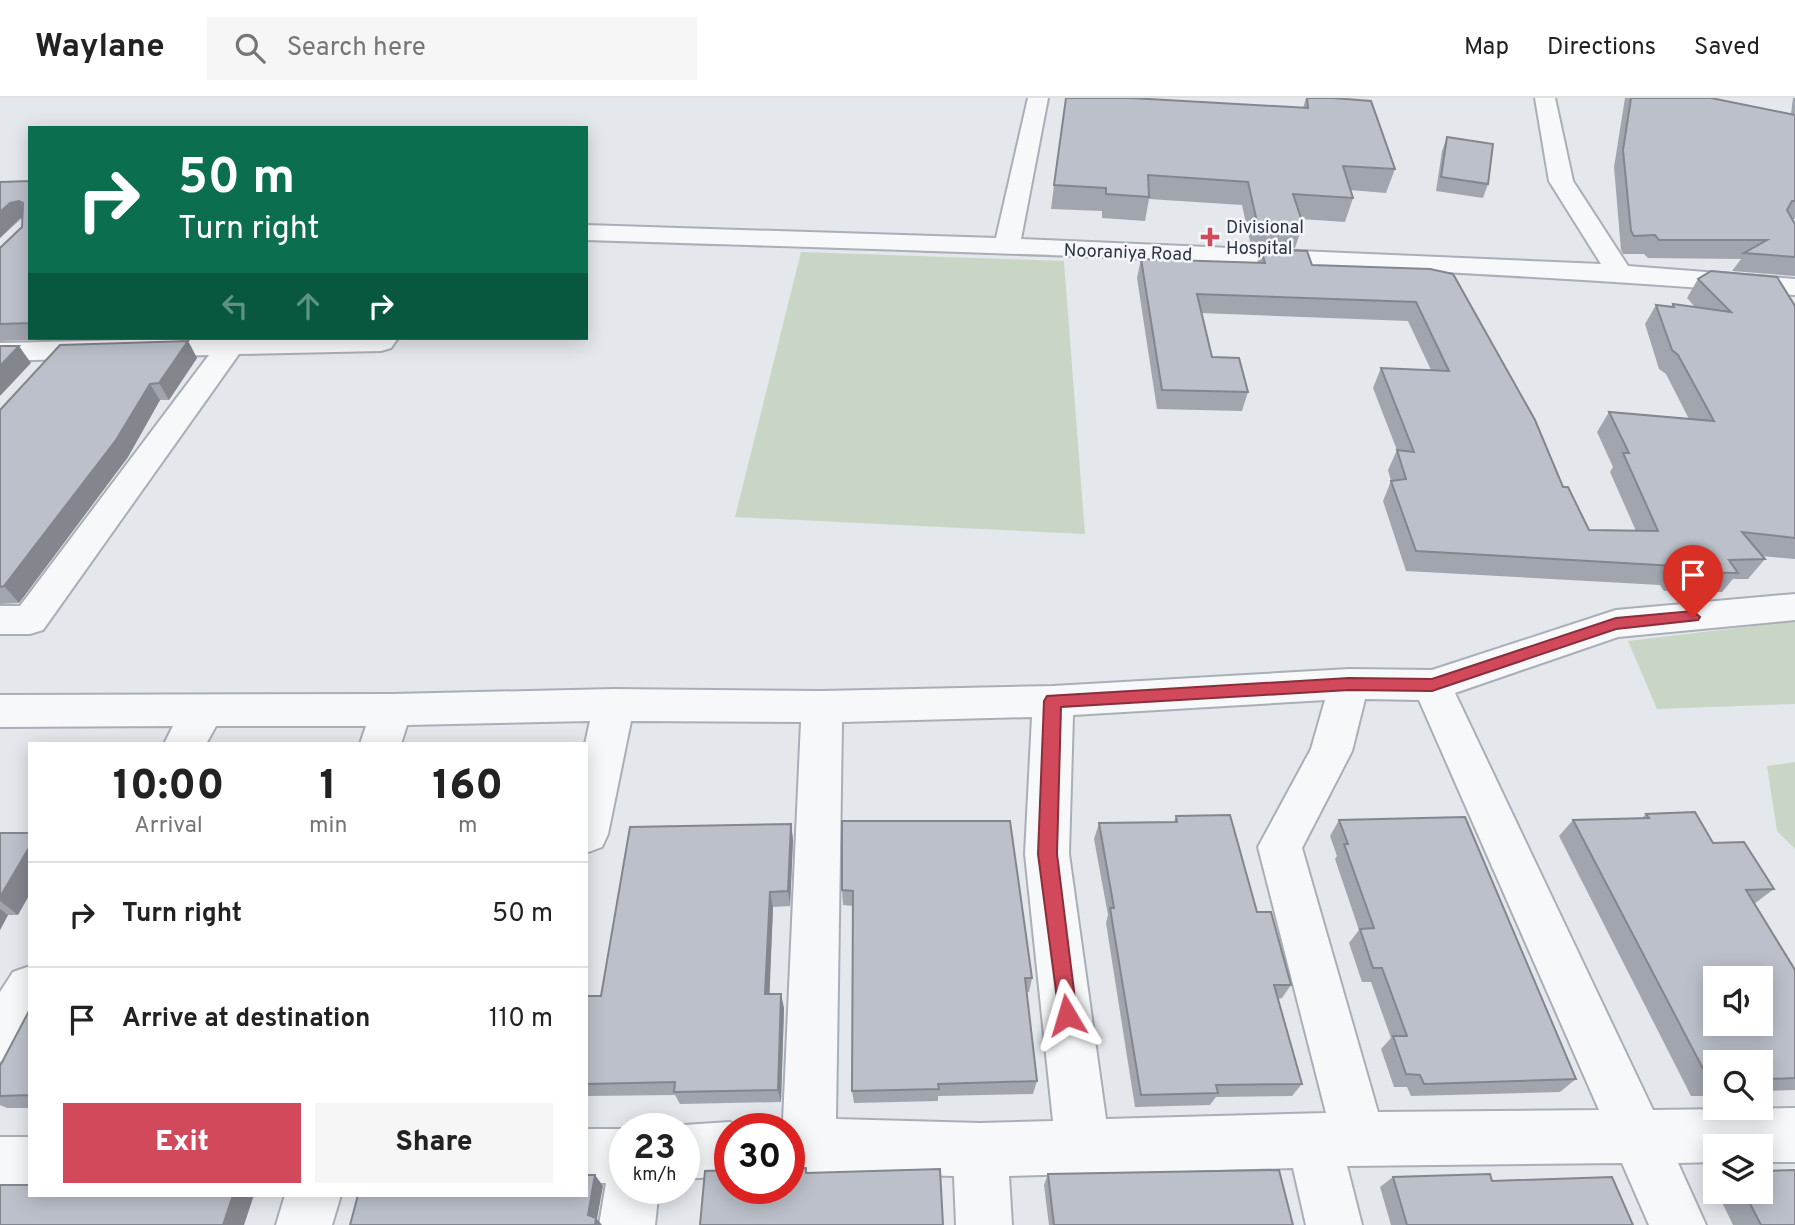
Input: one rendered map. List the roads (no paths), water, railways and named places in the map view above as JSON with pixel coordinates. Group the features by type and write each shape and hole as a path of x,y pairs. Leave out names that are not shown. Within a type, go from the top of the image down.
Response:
{"street":[{"path":"1007,246 1038,98"},
{"path":"1545,98 1561,181 1620,273"},
{"name":"Nooraniya Road","path":"588,232 1007,246 1620,273 1786,293"},
{"path":"0,352 68,344 382,340"},
{"path":"0,620 30,620 233,342"},
{"path":"36,380 68,344"},
{"path":"0,711 205,710 386,727 614,705 822,707 1053,701 1349,684 1432,685 1616,624 1795,607"},
{"path":"1334,1225 1337,1139 1280,847 1331,751 1349,684"},
{"path":"1432,685 1678,1225"},
{"path":"1053,701 1047,854 1083,1149"},
{"path":"588,825 614,705"},
{"path":"801,1113 822,707"},
{"path":"185,742 205,710"},
{"path":"0,1037 28,992"},
{"path":"805,1144 980,1150 1083,1149 1337,1139 1795,1135"},
{"path":"980,1150 984,1225"},
{"path":"588,1156 609,1156"},
{"path":"0,1164 28,1164"},
{"path":"304,1225 312,1197"},
{"path":"627,1225 629,1204"}],"place":[{"name":"Divisional Hospital","path":"1210,237"}]}
